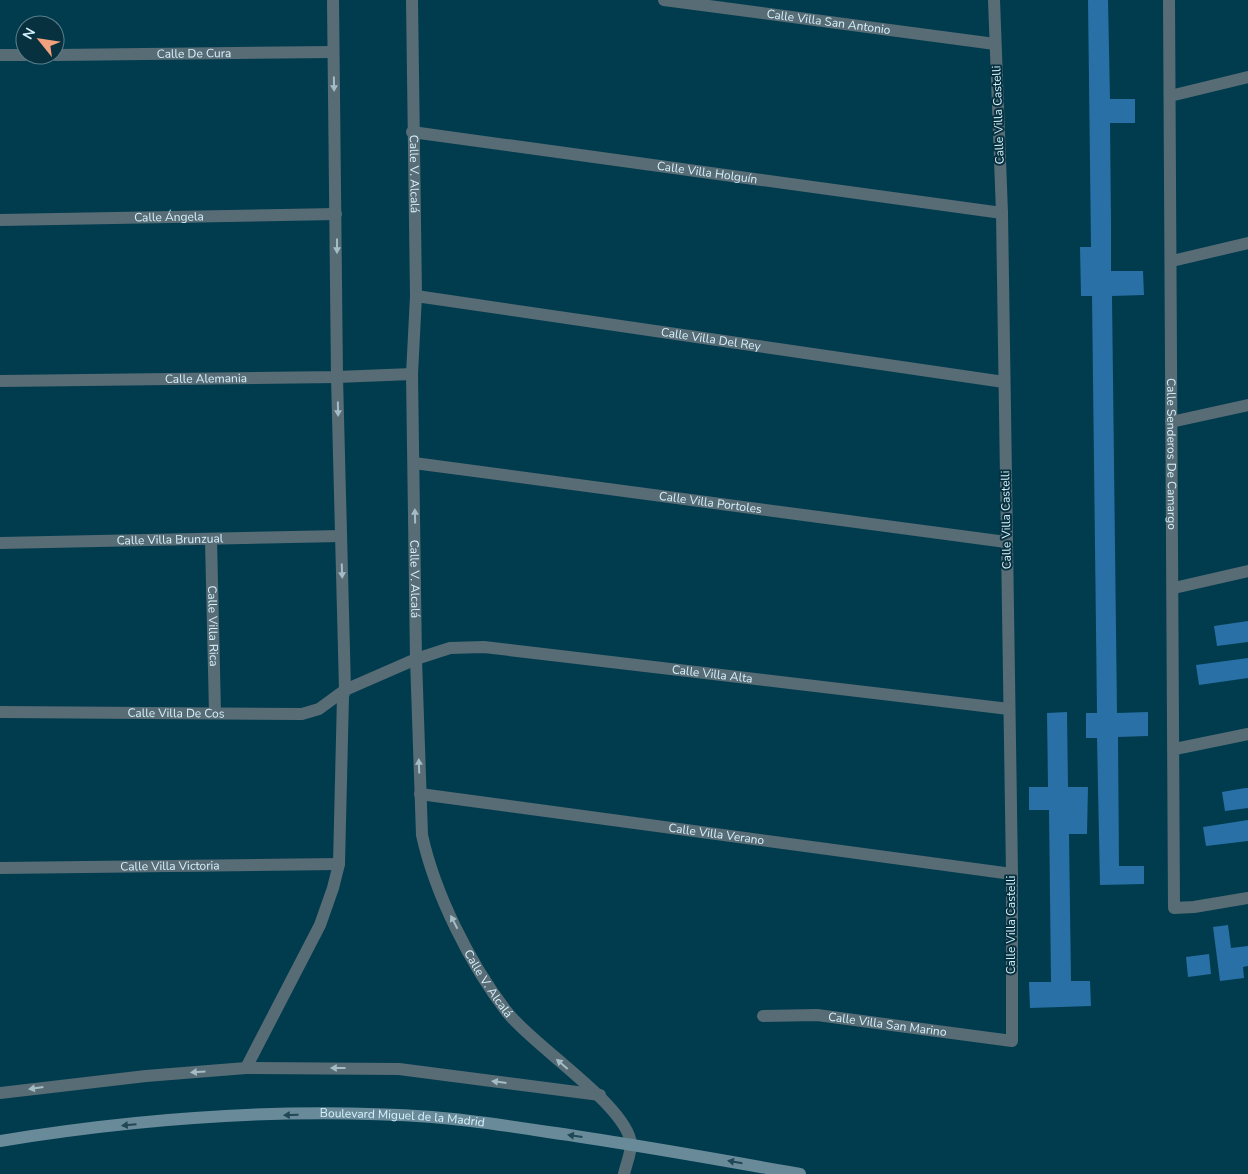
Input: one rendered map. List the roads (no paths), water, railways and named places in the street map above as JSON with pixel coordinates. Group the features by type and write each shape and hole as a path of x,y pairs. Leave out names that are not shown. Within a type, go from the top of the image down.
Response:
{"main road":[{"name":"Boulevard Miguel de la Madrid","path":"0,1141 61,1131 224,1117 360,1114 480,1122 631,1144 800,1174"}],"street":[{"path":"246,1068 320,925 339,864 344,696 346,690 337,377 333,0"},
{"name":"Calle V. Alcalá","path":"412,0 412,132 416,296 412,374 416,659 422,835 428,861 440,895 480,970 507,1012 529,1036 600,1095 618,1117 631,1144"},
{"name":"Calle Villa San Antonio","path":"664,0 995,44"},
{"name":"Calle Villa Castelli","path":"994,0 1002,214 1012,874 1012,1041"},
{"name":"Calle Senderos De Camargo","path":"1169,0 1175,749 1174,908 1194,907 1248,898"},
{"name":"Calle De Cura","path":"65,55 333,52"},
{"path":"0,55 15,55"},
{"path":"1170,96 1248,77"},
{"name":"Calle Villa Holguín","path":"412,132 1002,214"},
{"name":"Calle Ángela","path":"0,220 336,214"},
{"path":"1172,261 1248,243"},
{"name":"Calle Villa Del Rey","path":"416,296 1004,382"},
{"name":"Calle Alemania","path":"0,381 337,377 412,374"},
{"path":"1171,422 1248,405"},
{"name":"Calle Villa Portoles","path":"414,463 1006,542"},
{"name":"Calle Villa Brunzual","path":"0,543 341,536"},
{"name":"Calle Villa Rica","path":"211,540 216,713"},
{"path":"1174,588 1248,571"},
{"name":"Calle Villa Alta","path":"346,690 416,659 450,648 484,647 1009,709"},
{"name":"Calle Villa De Cos","path":"0,712 302,714 319,709 346,690"},
{"path":"1175,749 1248,734"},
{"name":"Calle Villa Verano","path":"420,794 1012,874"},
{"name":"Calle Villa Victoria","path":"0,868 339,864"},
{"name":"Calle Villa San Marino","path":"763,1016 818,1015 1012,1041"},
{"path":"0,1093 146,1076 246,1068 398,1069 600,1095"},
{"path":"624,1174 631,1144"}]}
